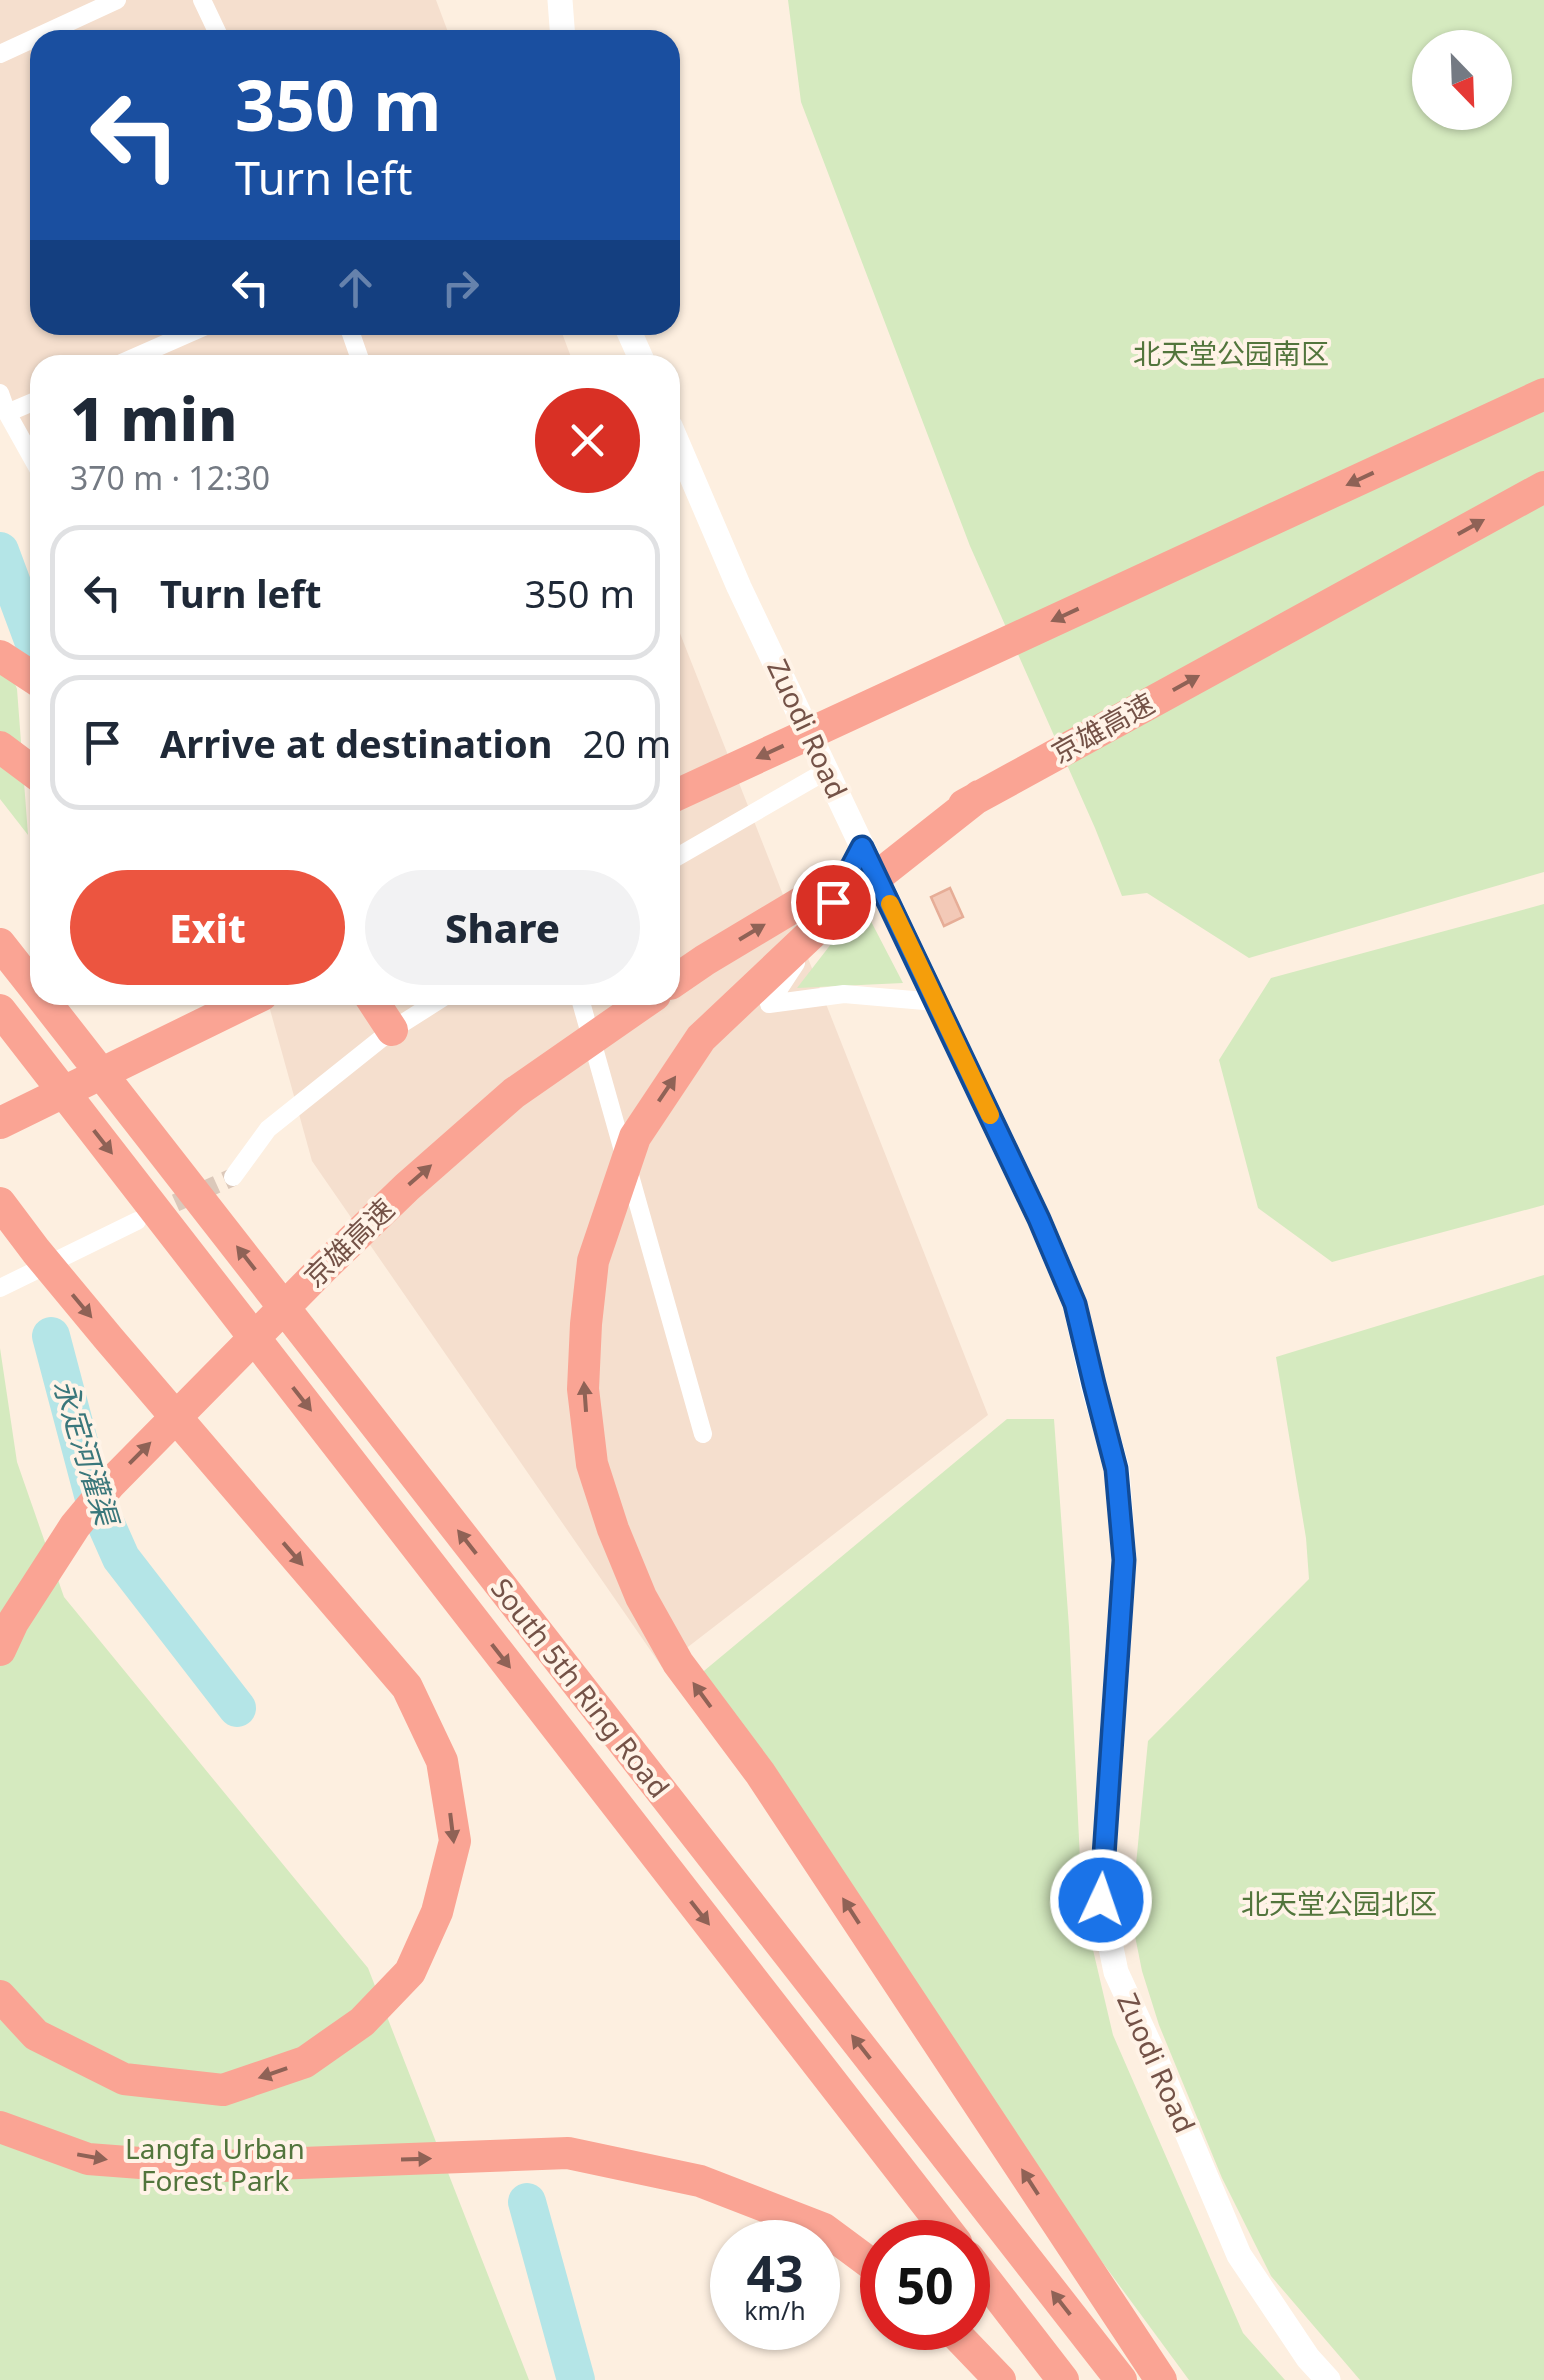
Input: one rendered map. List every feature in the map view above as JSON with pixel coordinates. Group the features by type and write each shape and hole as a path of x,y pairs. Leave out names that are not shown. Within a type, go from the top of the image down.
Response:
{"highway":[{"path":"680,793 1544,394"},
{"name":"京雄高速","path":"680,977 979,796 1544,487"},
{"path":"0,656 30,676"},
{"path":"0,747 30,770"},
{"path":"979,796 846,900 701,1038 636,1137 593,1261 584,1389 592,1464 641,1597 678,1663 760,1773 1162,2380"},
{"name":"South 5th Ring Road","path":"0,944 30,982"},
{"name":"South 5th Ring Road","path":"48,1005 1120,2380"},
{"path":"0,1123 242,1005"},
{"path":"376,1005 392,1030"},
{"name":"京雄高速","path":"0,1650 13,1622 75,1526 123,1470 406,1187 514,1093 641,1005"},
{"name":"South 5th Ring Road","path":"0,1010 939,2220"},
{"path":"0,1202 109,1339 407,1687 442,1760 456,1841 436,1912 410,1972 362,2022 305,2062 223,2090 124,2079 36,2035 0,1996"},
{"path":"0,2127 88,2159 193,2168 568,2152 700,2182 824,2229 860,2256"},
{"path":"990,2285 1063,2380"},
{"path":"971,2350 1000,2380"}],"main road":[{"path":"560,0 562,30"},
{"name":"Zuodi Road","path":"680,449 739,587 1039,1219 1075,1304 1116,1469 1124,1560 1101,1900 1116,1972 1239,2255 1308,2358 1328,2380"}],"street":[{"path":"52,30 117,0"},
{"path":"202,0 216,30"},
{"path":"0,54 30,40"},
{"path":"139,355 185,335"},
{"path":"0,393 30,454"},
{"path":"7,413 30,403"},
{"path":"680,855 826,770"},
{"path":"862,847 819,930 768,1004 844,994 936,1002"},
{"path":"234,1177 268,1128 392,1030 432,1005"},
{"path":"582,1005 703,1434"},
{"path":"0,1288 137,1221"}],"shaded area":[{"path":"0,0 436,0 447,30 30,30 30,335 563,335 570,355 30,355 30,452 0,393"},
{"path":"680,633 988,1415 662,1667 312,1161 269,1005 680,1005"}],"green space":[{"name":"北天堂公园南区","path":"788,0 1544,0 1544,872 1249,958 1147,893 1122,896 970,546 801,102"},
{"path":"0,647 17,689 28,835 0,799"},
{"path":"862,904 903,983 797,988"},
{"path":"1544,904 1544,1205 1332,1262 1258,1208 1219,1060 1271,978"},
{"name":"北天堂公园北区","path":"1544,1275 1544,2380 1360,2380 1271,2276 1222,2178 1159,2025 1142,1971 1131,1916 1148,1741 1309,1579 1306,1538 1276,1357"},
{"name":"Langfa Urban Forest Park","path":"0,1348 17,1462 64,1597 368,1968 529,2380 0,2380"},
{"path":"1007,1419 1054,1419 1082,1903 1113,2035 1243,2333 1285,2380 1189,2380 681,1690"}],"building":[{"path":"950,888 963,917 944,926 931,897"}],"waterway":[{"name":"永定河灌渠","path":"0,551 30,632"},
{"name":"永定河灌渠","path":"51,1336 93,1495 121,1558 237,1708"},
{"name":"永定河灌渠","path":"527,2202 576,2380"}],"tunnel":[{"path":"151,1214 233,1177"}],"slow traffic":[{"path":"890,904 990,1115"}],"route":[{"path":"833,902 862,847 1039,1219 1075,1304 1116,1469 1124,1560 1101,1900"}]}
